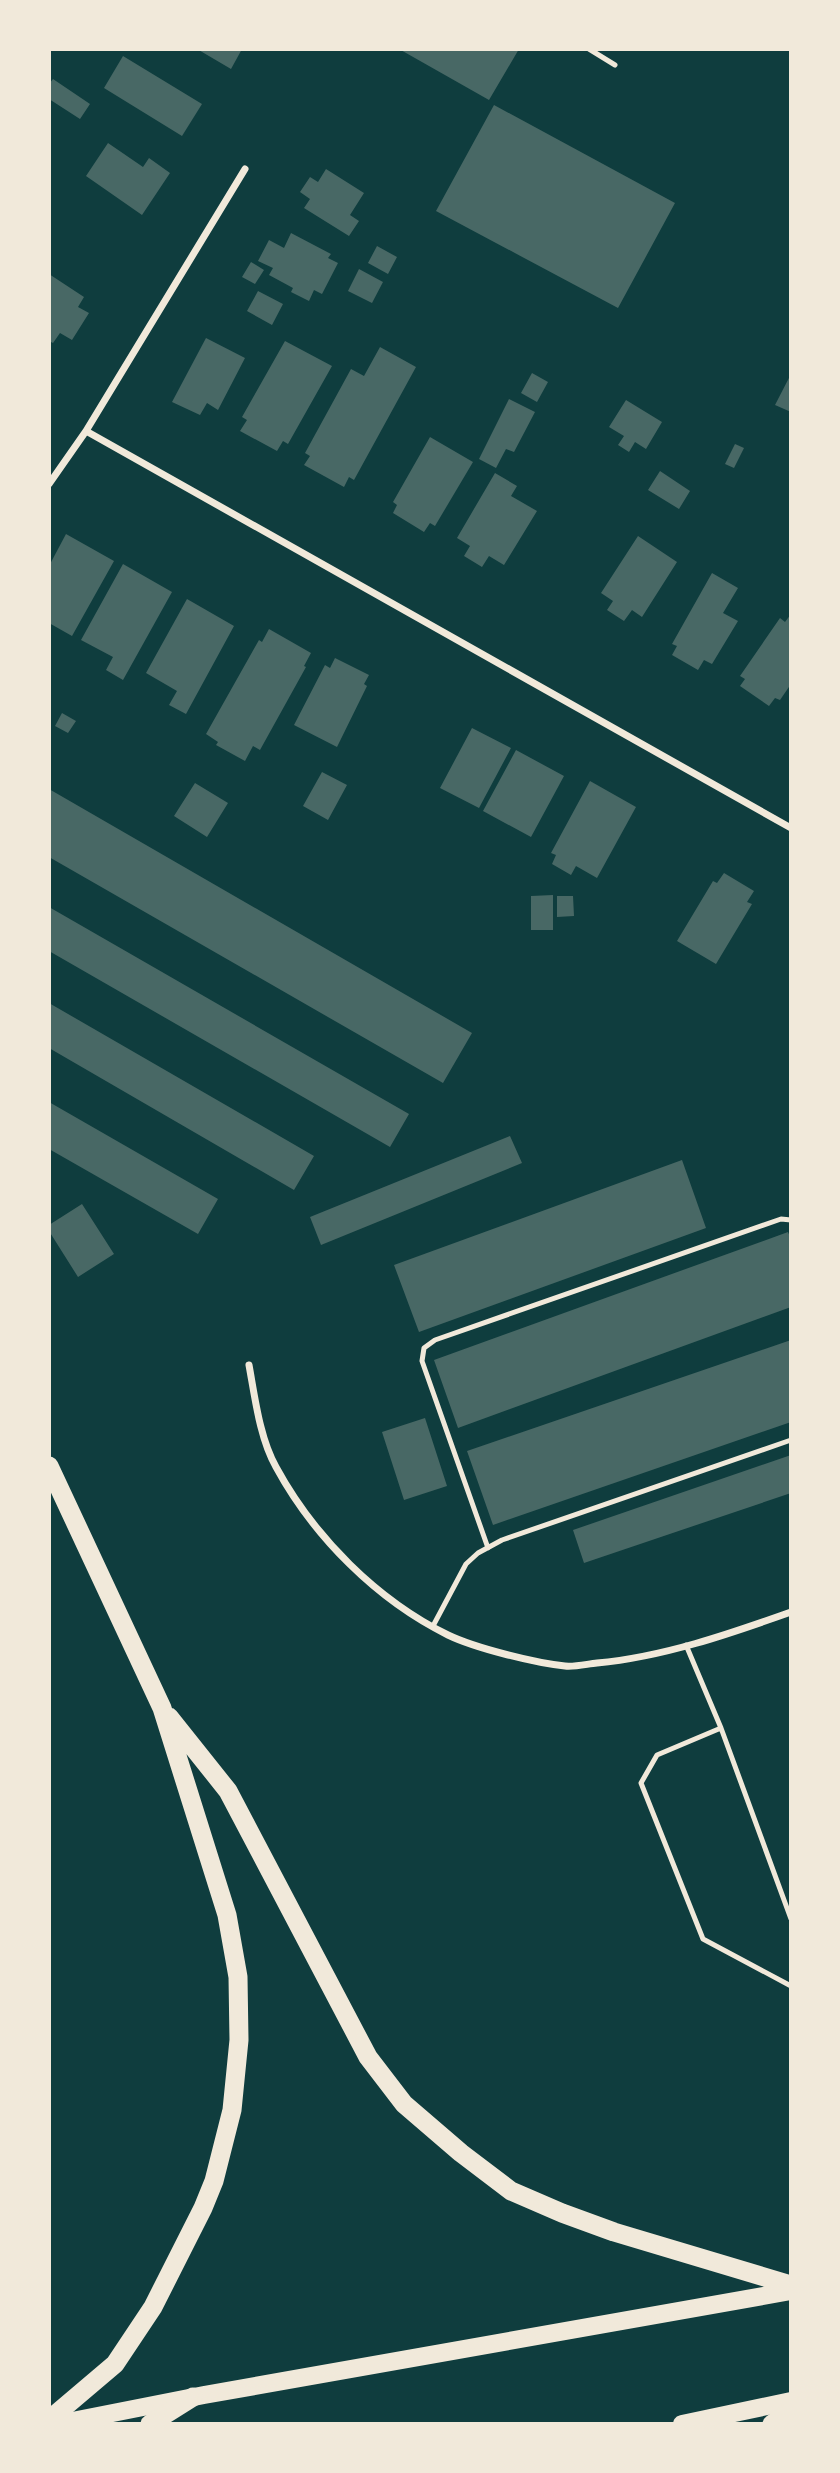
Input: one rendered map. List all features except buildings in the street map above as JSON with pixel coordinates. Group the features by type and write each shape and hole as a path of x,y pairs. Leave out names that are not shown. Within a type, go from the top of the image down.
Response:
{"highway":[{"path":"49,1466 162,1708 227,1915 238,1977 239,2039 232,2110 214,2181 203,2208 153,2307 115,2364 50,2422"},
{"path":"162,1708 228,1791 368,2057 404,2104 511,2191 614,2232 791,2285"},
{"path":"150,2424 193,2397"},
{"path":"772,2424 791,2412"},
{"path":"49,2413 50,2422"}],"main road":[{"path":"57,2424 193,2397 791,2291"},
{"path":"681,2424 791,2402"}],"street":[{"path":"49,484 86,430 245,169"},
{"path":"86,430 791,828"},
{"path":"248,1366 258,1415 275,1465 303,1510 347,1562 392,1602 449,1636 510,1655 567,1666 614,1662 742,1629 791,1612"}],"lane":[{"path":"589,49 615,65"},
{"path":"488,1548 422,1361 424,1348 435,1340 781,1219 791,1220"},
{"path":"433,1626 466,1564 478,1553 502,1540 791,1440"},
{"path":"686,1644 791,1919"},
{"path":"720,1728 657,1755 641,1783 703,1939 791,1986"}]}
